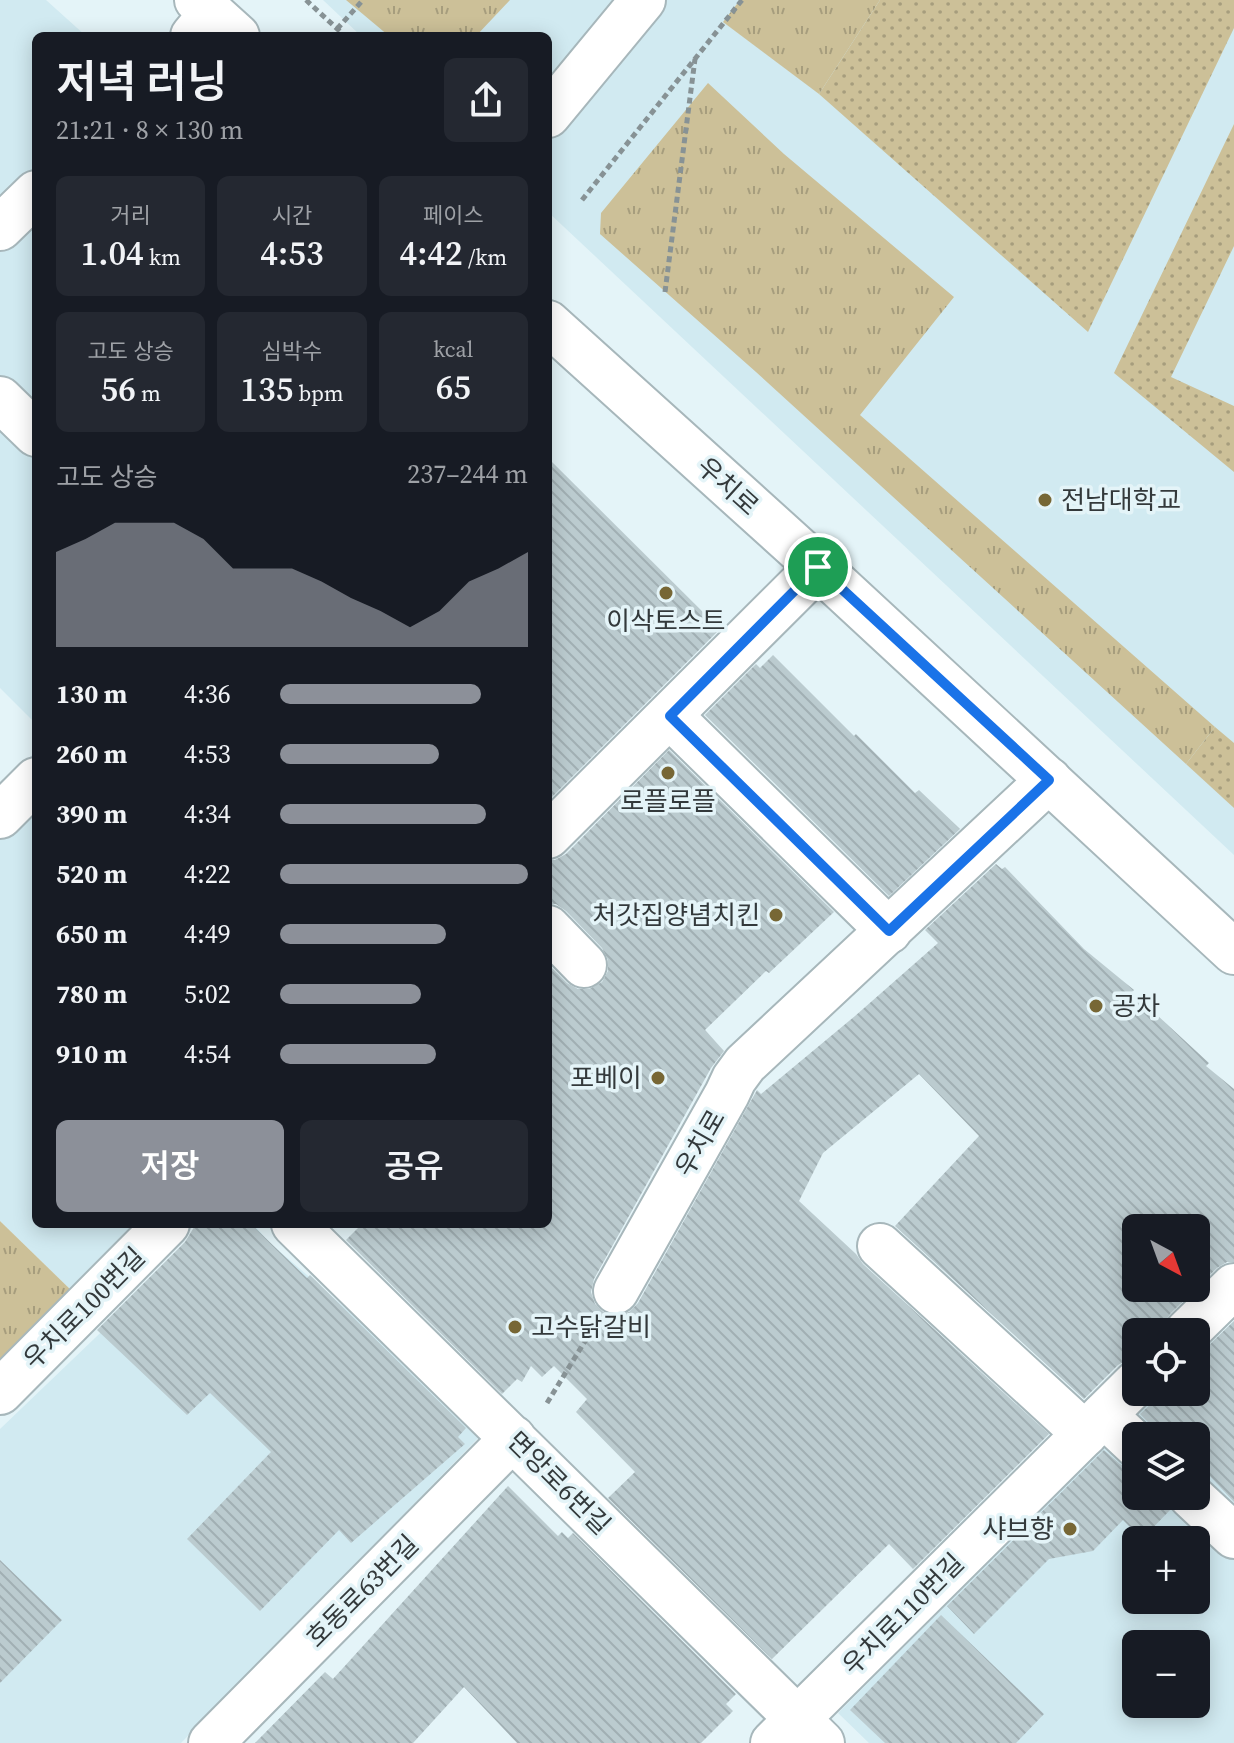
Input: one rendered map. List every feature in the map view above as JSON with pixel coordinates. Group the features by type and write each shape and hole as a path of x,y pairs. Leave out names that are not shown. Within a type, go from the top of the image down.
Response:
{"main road":[{"path":"552,110 643,0"},
{"path":"0,228 32,197"},
{"name":"우치로","path":"552,327 818,567 1234,952"},
{"path":"0,399 32,430"},
{"path":"552,832 818,567"},
{"path":"670,716 889,931"},
{"name":"우치로","path":"616,1291 745,1064 1049,780"},
{"path":"0,816 32,784"},
{"path":"552,932 584,965"},
{"name":"우치로100번길","path":"0,1392 163,1228"},
{"name":"면앙로6번길","path":"298,1228 517,1442 798,1735"},
{"path":"880,1246 1094,1424 1122,1438"},
{"path":"1201,1318 1234,1286"},
{"name":"우치로110번길","path":"798,1735 1122,1397"},
{"name":"호동로63번길","path":"211,1743 517,1442"},
{"path":"1206,1510 1234,1536"}],"path":[{"path":"306,0 340,32"},
{"path":"337,29 363,0"},
{"path":"582,200 742,0"},
{"path":"665,292 695,58"},
{"path":"517,1442 616,1291"}],"shaded area":[{"path":"0,0 46,0 82,32 32,32 32,720 0,688"},
{"name":"전남대학교","path":"323,0 1234,0 1234,855 552,216 552,32 357,32"},
{"path":"32,755 32,1228 136,1228 73,1292 0,1221 0,787"},
{"path":"210,1228 257,1228 418,1371 482,1434 181,1743 0,1743 0,1429"},
{"path":"1234,1321 1234,1743 869,1743 838,1713 1122,1428 1122,1510 1210,1510 1210,1422 1128,1422 1144,1406 1210,1406 1210,1344"}],"green space":[{"path":"346,0 510,0 480,32 384,32"},
{"path":"740,0 880,0 819,94 723,22"},
{"path":"880,0 1234,0 1234,28 1088,332 819,94"},
{"path":"708,83 784,154 954,297 860,415 1215,727 1186,764 600,234 601,213"},
{"path":"1234,124 1234,246 1171,377 1234,406 1234,472 1114,373"},
{"path":"1215,727 1234,743 1234,808 1186,764"},
{"path":"0,1221 73,1292 0,1367"}],"building":[{"path":"552,462 720,629 552,797"},
{"path":"773,655 915,793 919,790 960,829 889,896 705,715 756,664 760,668"},
{"path":"669,750 834,912 705,1030 724,1051 711,1068 594,1279 591,1292 595,1304 603,1312 617,1316 629,1312 638,1303 757,1090 761,1094 938,943 925,930 996,864 1002,869 1005,867 1084,949 1134,990 1132,992 1209,1063 1206,1066 1234,1089 1234,1262 1227,1262 1210,1275 1210,1214 1122,1214 1122,1302 1182,1302 1167,1318 1122,1318 1122,1363 1084,1399 895,1226 979,1136 919,1074 823,1153 799,1201 863,1264 1049,1434 913,1569 889,1544 772,1659 608,1498 635,1472 576,1412 587,1399 554,1366 542,1377 531,1366 522,1382 517,1379 502,1394 346,1240 358,1228 552,1228 552,968 567,983 578,989 589,989 602,982 608,971 608,960 602,948 566,911 552,904 552,860 566,854"},
{"path":"194,1228 255,1228 307,1278 310,1275 466,1428 458,1437 465,1444 351,1543 339,1530 260,1611 187,1539 271,1452 210,1393 187,1415 97,1330 185,1242"},
{"path":"1234,1321 1234,1502 1210,1476 1210,1422 1148,1422 1140,1414 1149,1406 1210,1406 1210,1344"},
{"name":"샤브향","path":"1104,1450 1122,1465 1122,1510 1170,1510 1155,1526 1129,1526 1123,1520 1093,1551 1049,1559 974,1634 947,1606"},
{"path":"508,1486 558,1536 562,1532 568,1538 573,1533 736,1694 726,1704 733,1711 701,1743 517,1743 464,1687 413,1743 255,1743 325,1672 333,1679"},
{"path":"0,1560 62,1620 0,1683"},
{"path":"941,1615 1044,1714 1016,1743 885,1743 850,1710"}],"place":[{"name":"전남대학교","path":"1045,500"},
{"name":"이삭토스트","path":"666,593"},
{"name":"로플로플","path":"668,773"},
{"name":"처갓집양념치킨","path":"776,915"},
{"name":"공차","path":"1096,1006"},
{"name":"포베이","path":"658,1078"},
{"name":"고수닭갈비","path":"515,1327"},
{"name":"샤브향","path":"1070,1529"}],"route":[{"path":"818,567 1049,780 889,931 670,716 818,567"}]}
